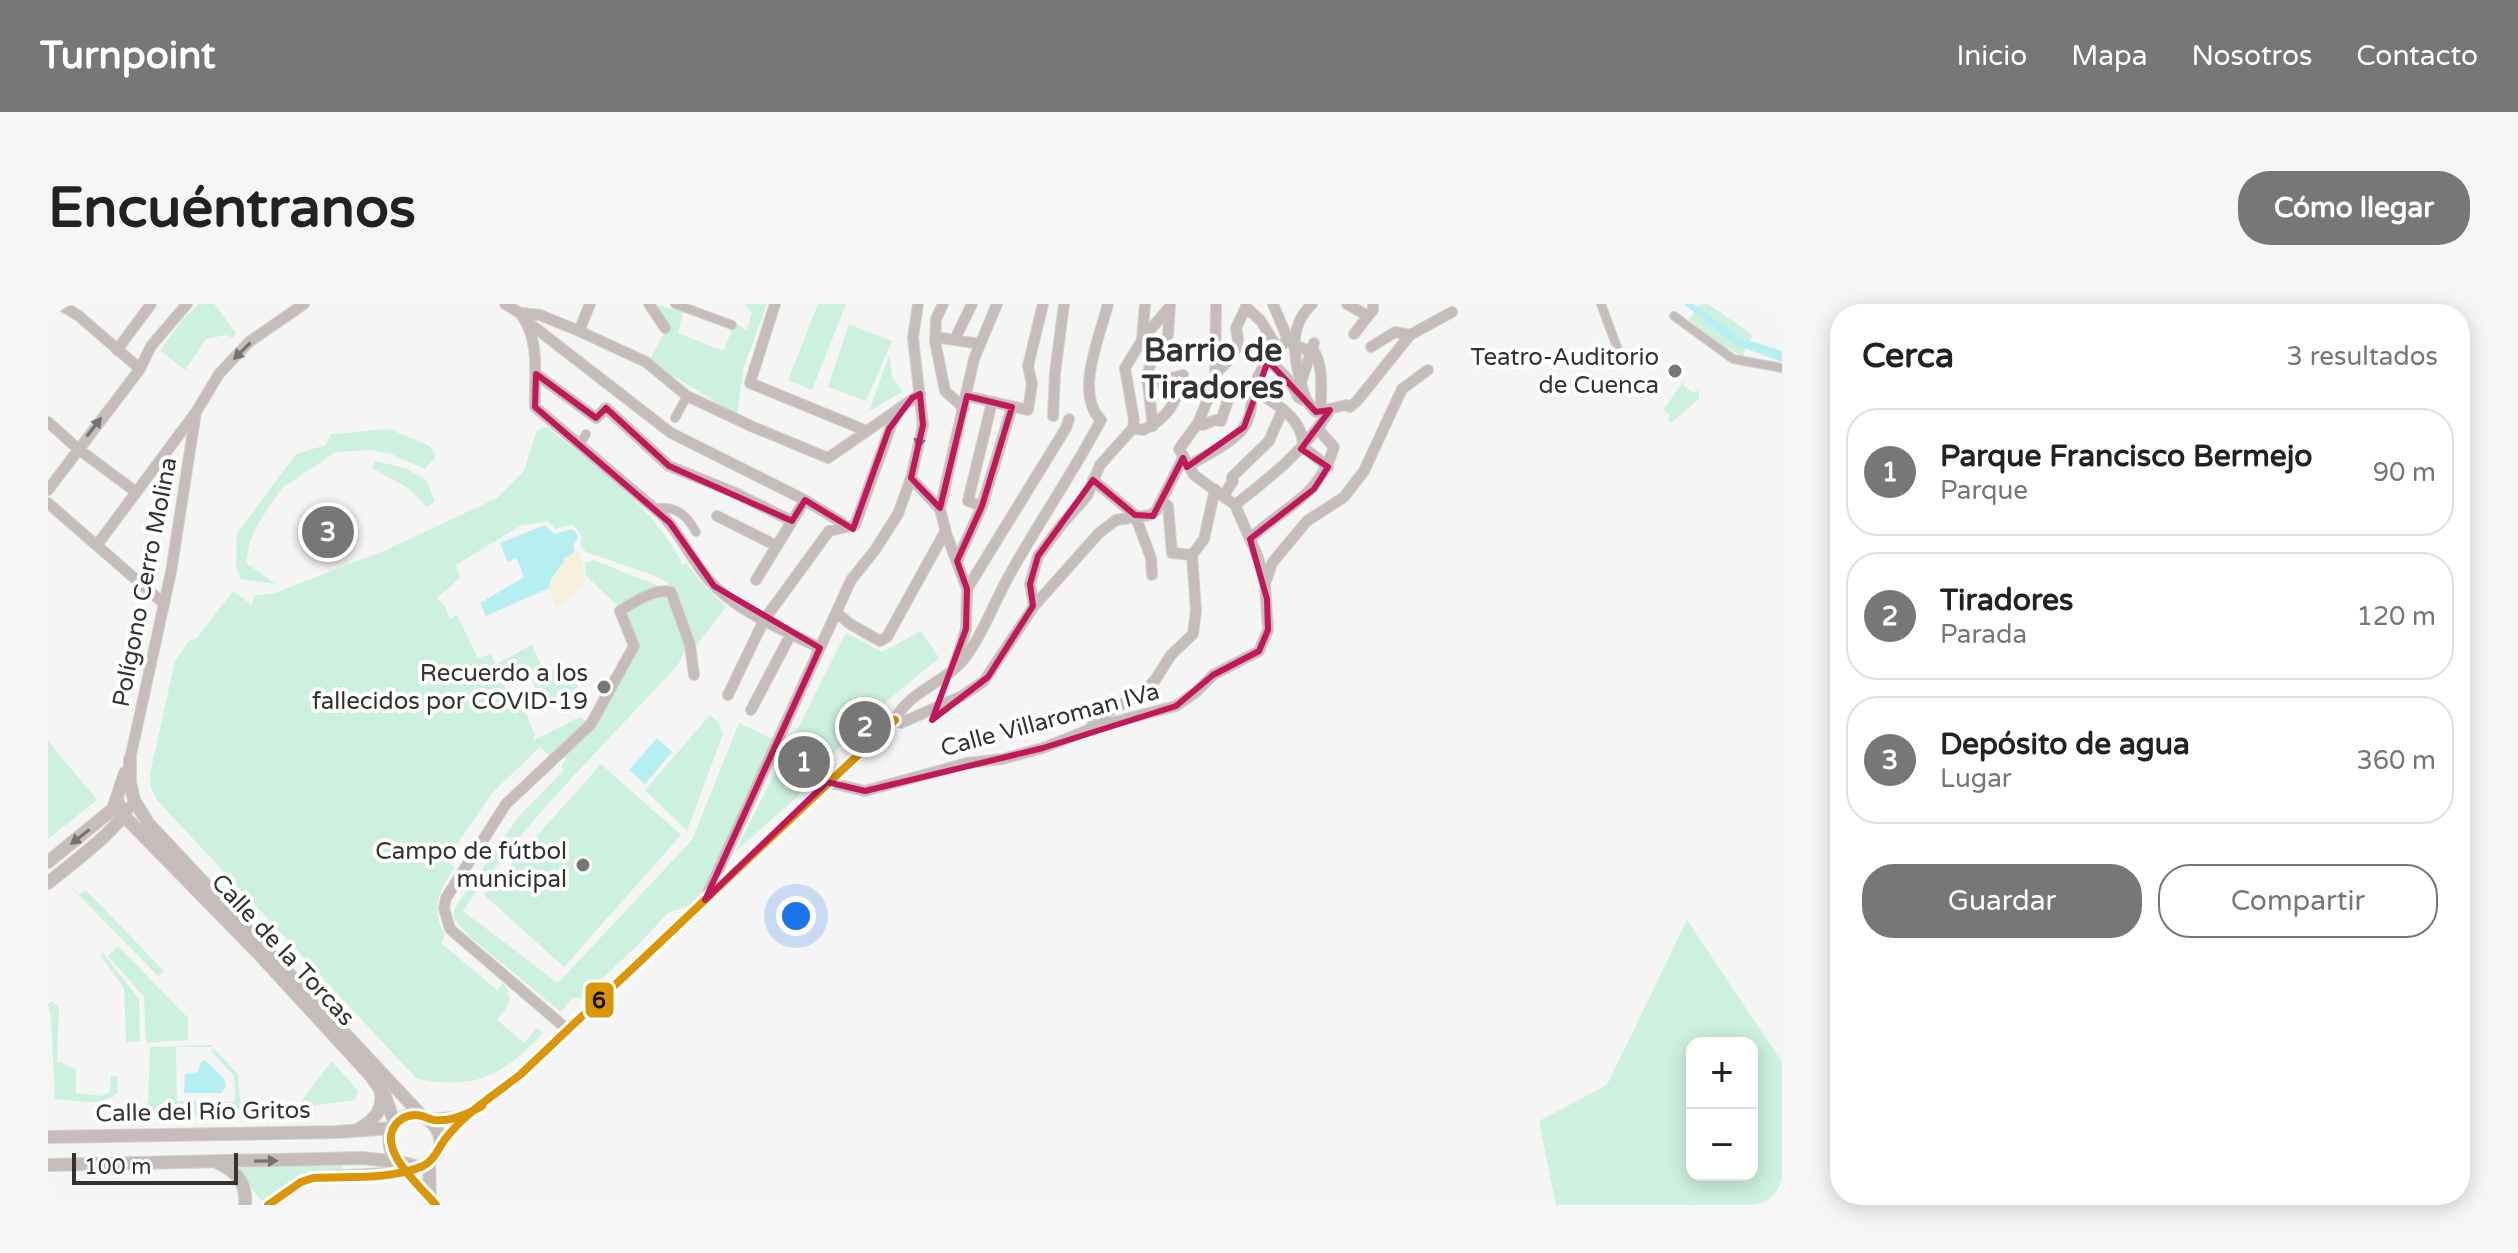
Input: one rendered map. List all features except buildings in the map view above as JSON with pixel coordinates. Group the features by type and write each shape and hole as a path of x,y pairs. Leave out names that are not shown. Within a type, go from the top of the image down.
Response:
{"street":[{"path":"48,309 56,304 79,316 140,369"},
{"path":"117,350 151,304"},
{"path":"48,490 140,369 151,346 187,304"},
{"path":"97,545 196,412 219,374 249,342 304,304"},
{"path":"505,304 671,433 805,500 845,527"},
{"path":"540,315 545,304"},
{"path":"579,331 590,304"},
{"path":"649,304 665,328"},
{"path":"675,304 732,325"},
{"path":"775,304 750,383 867,431"},
{"path":"705,900 851,580 898,514 911,478 923,425 913,338 918,304"},
{"path":"943,304 936,319 935,337 945,391 964,408"},
{"path":"955,339 972,304"},
{"path":"952,671 966,629 967,589 945,532 940,509 980,344 997,304"},
{"path":"967,396 1028,410 1032,384 1028,366 1043,304"},
{"path":"1053,416 1064,304"},
{"path":"268,1205 301,1182 313,1178 414,1166 438,1153 441,1144 468,1115 521,1074 895,720 906,705 967,657 1011,572 1065,486 1101,420 1093,412 1087,389 1108,304"},
{"path":"1142,340 1145,304"},
{"path":"1216,304 1217,372 1198,423 1179,449 1194,475 1235,505 1274,476 1318,429 1325,411 1323,380 1313,347"},
{"path":"1273,304 1290,342 1304,401"},
{"path":"895,720 901,723 957,699 984,681 1034,606 1099,533 1116,520 1152,515 1184,459 1229,440 1244,427 1252,408 1253,390 1258,377 1278,349 1290,342 1301,308 1312,304"},
{"path":"1347,304 1368,316"},
{"path":"1354,334 1373,310 1373,304"},
{"path":"1601,304 1621,358"},
{"path":"1217,372 1236,348 1236,328 1246,306 1278,349"},
{"path":"1034,606 1030,584 1038,556 1087,496 1100,465 1133,428 1125,368 1142,340 1169,307"},
{"path":"1153,426 1147,381 1150,365 1168,335 1169,307"},
{"path":"1268,361 1285,374 1298,397 1316,412 1346,405 1350,407 1410,335 1452,312"},
{"path":"523,316 540,315 646,362 687,396 828,458 920,394"},
{"path":"523,316 531,331 536,374 535,407 655,508 670,523 708,579 736,603 820,648"},
{"path":"1674,316 1733,359 1782,368"},
{"path":"1371,347 1395,332 1410,335"},
{"path":"935,337 980,344"},
{"path":"1290,342 1313,347"},
{"path":"1301,382 1313,347"},
{"path":"1265,584 1272,563 1307,521 1344,497 1364,471 1402,389 1428,370"},
{"path":"536,374 596,418 606,408 669,466 792,521"},
{"path":"1133,428 1143,430 1153,426 1169,412 1178,397 1183,375 1157,382 1147,381"},
{"path":"1253,390 1283,409 1295,421 1304,441 1303,447"},
{"path":"675,418 687,396"},
{"path":"1198,423 1203,425 1221,421 1229,397"},
{"path":"982,506 968,501 992,402"},
{"path":"957,561 982,506 1012,407"},
{"path":"1089,728 1104,714 1142,693 1155,680 1171,655 1193,634 1196,611 1192,555 1204,539 1219,492 1269,441 1283,409"},
{"name":"Polígono Cerro Molina","path":"130,759 171,572 196,412"},
{"path":"728,695 764,620 829,531 855,525 896,412"},
{"path":"967,589 1069,419"},
{"path":"48,422 136,492"},
{"path":"1250,539 1273,517 1314,489 1328,467 1334,447 1318,429"},
{"path":"579,446 586,434"},
{"path":"1303,447 1328,467"},
{"path":"911,478 940,509"},
{"path":"1093,480 1135,515 1151,558 1152,575"},
{"path":"756,580 805,500"},
{"path":"1162,501 1168,506 1172,553 1192,555"},
{"path":"48,503 163,603"},
{"name":"Calle Villaroman IVa","path":"827,782 865,791 967,763 1002,759 1043,748 1089,728 1176,706 1213,675 1259,651 1268,630 1265,584 1258,557 1235,505"},
{"path":"655,508 677,510 688,519 696,532"},
{"path":"717,516 777,546"},
{"path":"837,613 880,641 887,637 945,532"},
{"path":"568,1030 450,929 445,919 446,898 506,804 591,724 634,646 620,611 663,591 671,592 690,645 694,675"},
{"path":"751,710 791,634"},
{"path":"130,759 134,800 145,820 438,1130 441,1144"},
{"path":"48,862 120,809 130,759"},
{"path":"48,883 120,809 130,782"},
{"path":"120,809 145,820"},
{"name":"Calle de la Torcas","path":"120,809 258,953 379,1086 388,1102 394,1126"},
{"path":"359,1129 378,1112 382,1102 379,1086"},
{"path":"433,1202 414,1166 393,1154 389,1144 394,1126 405,1117 468,1115"},
{"name":"Calle del Río Gritos","path":"48,1137 337,1132 394,1126"},
{"name":"Calle del Río Gritos","path":"48,1165 362,1158 414,1166"},
{"path":"215,1162 229,1168 241,1180 245,1205"},
{"path":"414,1166 433,1202"}],"highlighted area":[{"path":"1268,361 1316,412 1330,410 1301,449 1328,467 1314,489 1250,539 1267,599 1268,630 1259,651 1213,675 1176,706 1043,748 865,791 827,782 705,900 820,648 714,586 670,523 535,407 536,374 596,418 606,408 669,466 792,521 805,500 853,529 889,429 912,398 920,394 923,425 911,478 940,508 967,396 1012,407 982,506 957,561 967,589 966,629 932,720 988,677 1033,606 1030,584 1038,556 1093,480 1135,515 1153,516 1183,458 1187,467 1244,427"}],"green space":[{"path":"199,304 214,304 236,333 233,338 226,335 206,339 185,370 160,350"},
{"path":"655,304 683,312 678,333 723,351 735,323 747,330 752,313 744,304 767,304 744,366 737,415 649,361 668,326"},
{"path":"818,304 846,304 812,390 788,380"},
{"path":"1700,304 1708,304 1753,335 1742,356 1714,341 1689,319"},
{"path":"849,324 892,341 866,401 828,387"},
{"path":"889,355 892,376 902,392 869,411"},
{"path":"1683,382 1694,393 1699,390 1699,399 1671,423 1668,420 1670,415 1663,410"},
{"path":"548,428 623,490 657,524 683,565 686,562 726,607 695,647 685,650 678,665 512,846 463,911 558,983 692,840 739,723 777,741 705,900 668,913 580,999 573,997 561,1012 470,937 454,919 454,909 519,816 564,770 561,767 566,759 562,754 552,758 540,747 493,792 446,860 455,867 441,892 437,908 445,935 441,943 497,990 503,983 507,990 509,1003 497,1020 524,1043 537,1028 543,1033 514,1060 487,1076 456,1082 417,1079 156,799 150,774 175,661 233,591 252,605 254,595 272,594 386,550 497,498 524,471 537,430","holes":["548,521 555,529 572,524 582,536 580,544 586,552 653,575 667,582 677,596 663,591 620,611 634,646 591,724 580,717 532,741 535,735 519,697 500,703 509,696 504,686 542,667 532,645 493,666 495,663 491,654 478,658 457,615 450,619 437,598 460,578 456,565 520,526"]},
{"path":"389,429 430,446 436,456 425,469 391,454 372,450 336,452 282,488 250,541 246,563 276,584 241,579 236,567 237,533 296,454 326,445 331,434"},
{"path":"375,461 405,468 426,480 435,501 427,507 408,488 372,468"},
{"path":"593,560 658,586 657,590 618,606 586,576 585,563"},
{"path":"921,631 939,658 858,725 796,798 735,852 846,633 882,652"},
{"path":"567,664 582,695 546,710 532,680"},
{"path":"710,715 719,723 723,734 687,831 645,790"},
{"path":"48,741 97,800 48,839"},
{"name":"Campo de fútbol municipal","path":"601,764 681,835 564,967 484,895"},
{"path":"67,883 79,894 86,890 164,971 158,976"},
{"path":"1687,920 1782,1062 1782,1205 1556,1205 1539,1121 1607,1085"},
{"path":"118,946 188,1018 188,1040 146,1043 144,997 108,956"},
{"path":"103,953 139,999 140,1041 126,1042 124,988 100,955"},
{"path":"52,1001 59,1008 57,1061 76,1069 76,1093 102,1096 110,1091 111,1076 117,1075 118,1092 112,1097 97,1102 55,1099 48,1004"},
{"path":"211,1045 176,1047 177,1101 235,1102 234,1076 211,1051 214,1049 238,1074 241,1113 126,1118 128,1107 148,1103 150,1047"},
{"path":"332,1061 358,1091 355,1100 296,1108"},
{"path":"342,1165 343,1171 299,1176 264,1203 238,1168"}],"sand":[{"path":"579,551 586,581 570,599 556,607 549,588 551,579 560,570 565,557"}],"water":[{"path":"1684,304 1694,304 1741,338 1782,351 1782,362 1734,344"},
{"path":"545,525 554,534 572,529 579,536 573,546 575,552 563,559 549,588 486,616 480,603 524,577 516,558 508,562 500,543"},
{"path":"657,738 672,752 645,784 629,770"},
{"path":"205,1060 224,1079 226,1086 221,1093 184,1093 185,1074 198,1072 201,1062"}],"transit line":[{"name":"6","path":"268,1205 301,1182 313,1178 383,1175 427,1163 463,1120 521,1074 895,720"},
{"name":"6","path":"436,1205 397,1158 391,1137 394,1127 409,1116 447,1120 482,1106"}],"place":[{"name":"Teatro-Auditorio de Cuenca","path":"1675,371"},
{"name":"Depósito de agua","path":"328,532"},
{"name":"Recuerdo a los fallecidos por COVID-19","path":"604,687"},
{"name":"Tiradores","path":"865,727"},
{"name":"Parque Francisco Bermejo","path":"804,762"},
{"name":"Campo de fútbol municipal","path":"583,865"}],"district":[{"name":"Barrio de Tiradores","path":"1213,370"}]}
